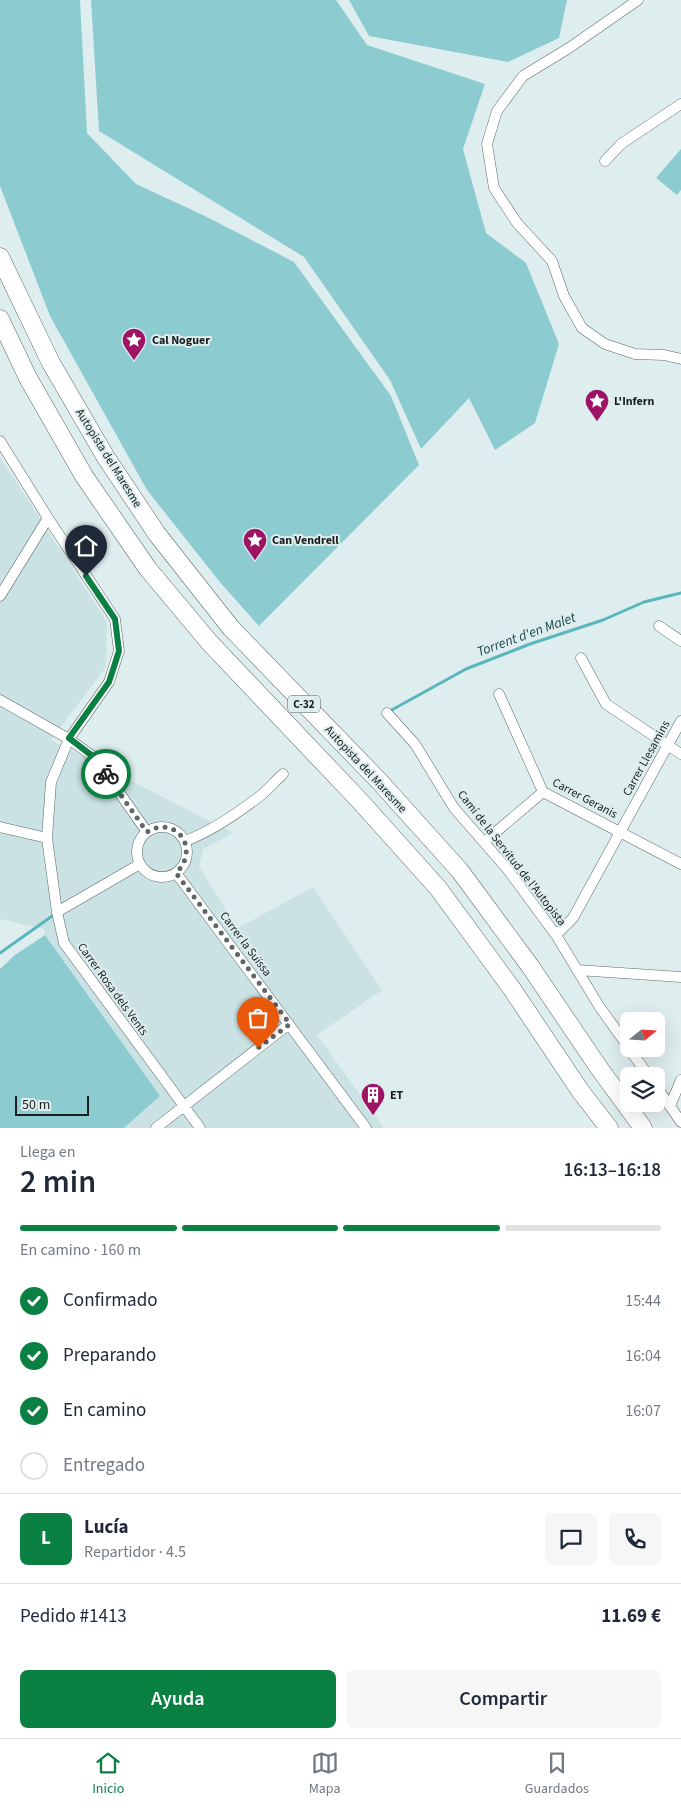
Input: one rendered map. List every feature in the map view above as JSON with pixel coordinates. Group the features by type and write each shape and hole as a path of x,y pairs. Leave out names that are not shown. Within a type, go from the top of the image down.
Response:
{"highway":[{"name":"Autopista del Maresme","path":"0,257 51,363 105,456 157,534 231,628 380,782 460,871 530,966 599,1068 643,1128"},
{"name":"C-32","path":"0,319 28,378 84,476 148,569 210,643 438,888 512,989 582,1092 609,1128"}],"street":[{"path":"638,0 570,48 524,76 497,111 487,144 494,188 517,224 552,261 564,296 582,328 604,344 635,354 664,355 681,359"},
{"path":"605,161 621,144 681,104"},
{"name":"Carrer Rosa dels Vents","path":"0,442 115,619 119,651 109,682 69,738 51,782 47,838 57,912 64,943 200,1128"},
{"path":"0,596 48,518"},
{"path":"659,626 681,641"},
{"path":"581,658 606,704 681,754"},
{"name":"Carrer Geranis","path":"499,694 543,792 681,864"},
{"path":"0,700 69,738 95,758 147,832"},
{"name":"Camí de la Servitud de l'Autopista","path":"386,713 415,744 454,808 508,870 556,935 599,1006 620,1035"},
{"name":"Carrer Llesamins","path":"556,935 573,918 681,721"},
{"path":"185,841 222,821 261,795 283,774"},
{"path":"484,842 543,792"},
{"path":"0,826 47,838"},
{"path":"157,828 168,828 178,832 185,841 186,859 183,867 176,873 161,877 152,875 140,864 138,847 141,839 147,832 157,828"},
{"path":"57,912 140,864"},
{"name":"Carrer la Suïssa","path":"176,873 366,1128"},
{"path":"577,970 681,977"},
{"path":"156,1128 290,1024"},
{"path":"670,1106 681,1080"},
{"path":"665,1099 681,1122"}],"shaded area":[{"path":"0,0 80,0 87,133 136,184 205,216 294,262 391,396 419,465 259,626 219,581 147,490 50,316 0,186"},
{"path":"91,0 336,0 367,45 485,84 463,149 486,233 526,263 559,344 535,423 495,450 469,398 421,449 390,380 304,257 99,131"},
{"path":"349,0 567,0 559,38 508,62 369,36"},
{"path":"681,149 681,190 677,195 656,178"},
{"path":"0,457 107,622 106,667 51,740 233,833 203,849 199,867 238,928 313,887 382,990 317,1035 384,1128 124,1128 160,1096 45,935 44,929 0,919"},
{"path":"45,935 160,1096 124,1128 0,1128 0,969 15,955"}],"waterway":[{"name":"Torrent d'en Malet","path":"388,712 466,669 530,644 603,620 644,602 681,593"},
{"name":"Torrent d'en Malet","path":"0,953 55,914"}],"way so far":[{"path":"106,774 147,832 162,827 168,828 178,832 185,841 186,859 183,867 176,873 290,1024 258,1048"}],"place":[{"name":"Cal Noguer","path":"134,361"},
{"name":"L'Infern","path":"597,422"},
{"name":"Can Vendrell","path":"255,561"},
{"name":"ET","path":"373,1116"}],"route":[{"path":"86,576 115,619 119,651 109,682 69,738 95,758 106,774"}]}
